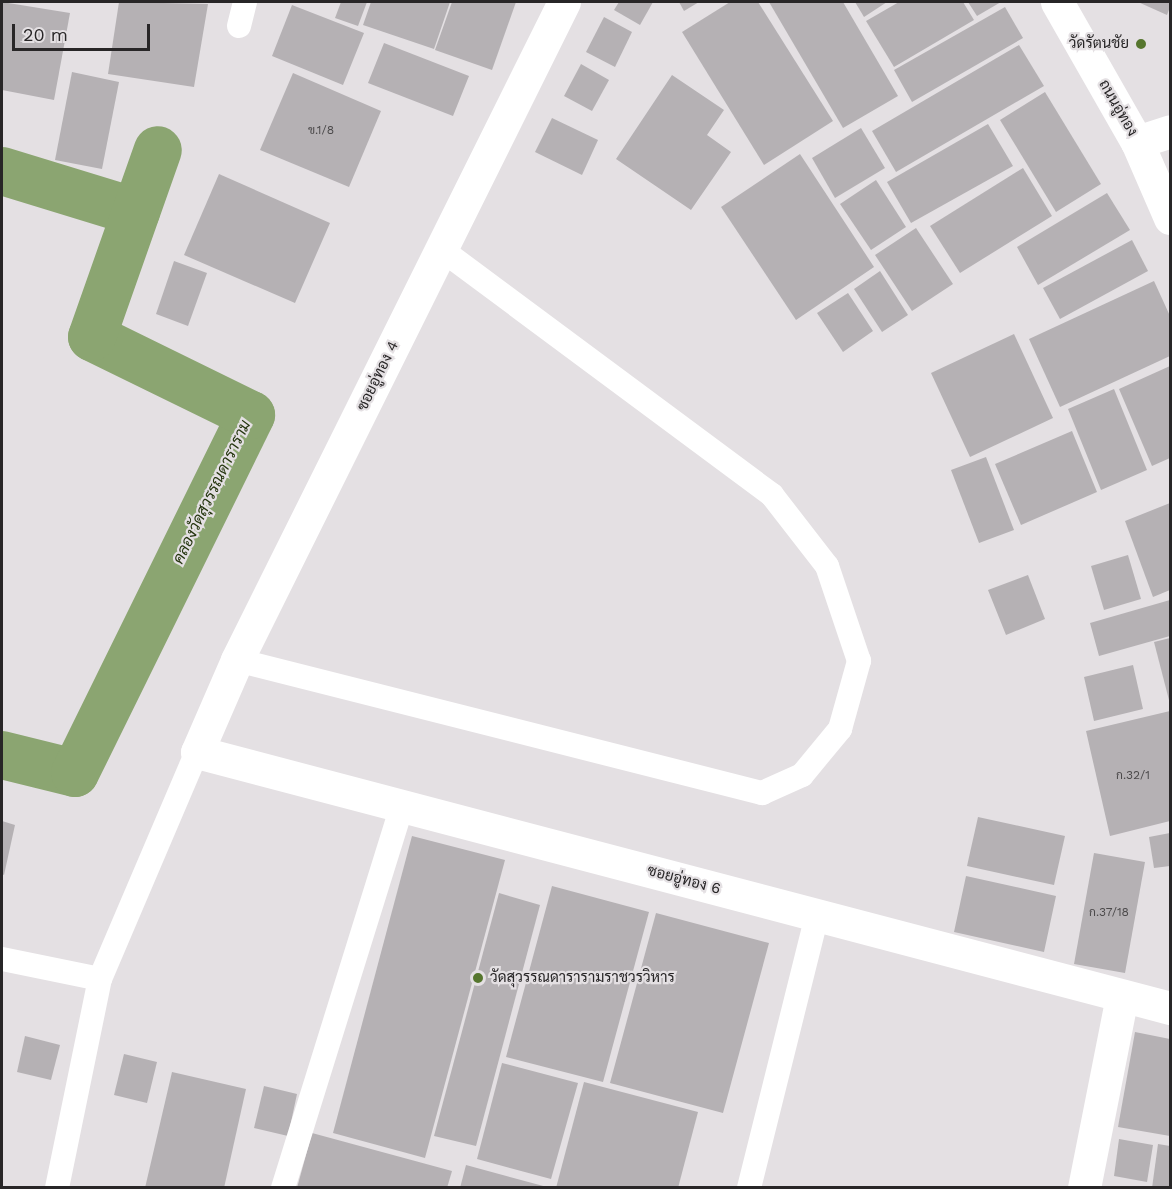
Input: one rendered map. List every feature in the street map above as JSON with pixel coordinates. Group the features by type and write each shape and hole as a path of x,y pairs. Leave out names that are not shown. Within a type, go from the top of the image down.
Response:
{"street":[{"name":"ซอยอู่ทอง 4","path":"197,752 237,660 564,2"},
{"name":"ถนนอู่ทอง","path":"1057,2 1137,142 1170,218"},
{"path":"1137,142 1170,131"},
{"name":"ซอยอู่ทอง 6","path":"197,752 1170,1008"},
{"path":"1084,1188 1122,996"}],"lane":[{"path":"240,26 245,2"},
{"path":"237,660 762,793 802,775 840,729 859,661 827,566 772,495 441,249"},
{"path":"57,1188 100,980 197,752"},
{"path":"283,1188 402,805"},
{"path":"749,1188 817,915"},
{"path":"2,959 100,980"}],"building":[{"path":"2,2 70,13 54,100 2,90"},
{"path":"119,2 208,4 194,87 108,74"},
{"path":"341,2 367,2 358,26 335,18"},
{"path":"371,2 450,2 434,49 363,25"},
{"path":"452,2 516,2 492,70 435,50"},
{"path":"619,2 653,2 640,25 614,10"},
{"path":"679,2 699,2 684,11"},
{"path":"730,2 758,2 833,121 764,165 682,32"},
{"path":"769,2 843,2 898,96 843,128"},
{"path":"855,2 887,2 864,17"},
{"path":"899,2 963,2 974,20 894,67 866,21"},
{"path":"968,2 1001,2 977,16"},
{"path":"1138,2 1170,2 1170,7 1167,15"},
{"path":"292,5 364,33 343,85 272,56"},
{"path":"1005,7 1023,38 912,102 894,70"},
{"path":"604,17 632,32 615,67 586,52"},
{"path":"384,43 469,76 453,116 368,83"},
{"path":"1019,45 1044,86 896,172 872,131"},
{"path":"581,64 609,80 592,111 564,96"},
{"path":"72,72 119,82 102,169 55,160"},
{"path":"293,73 381,111 349,187 260,150"},
{"path":"672,75 724,110 707,135 731,152 691,210 616,159"},
{"path":"1045,92 1101,184 1056,212 1000,120"},
{"path":"552,118 598,140 582,175 535,152"},
{"path":"988,124 1013,166 911,223 887,182"},
{"path":"861,128 885,168 835,198 812,158"},
{"path":"800,154 874,267 796,320 721,207"},
{"path":"1023,168 1052,216 960,273 930,226"},
{"path":"219,174 330,223 295,303 184,255"},
{"path":"876,180 906,227 871,250 840,204"},
{"path":"1107,193 1130,230 1038,285 1017,247"},
{"path":"916,228 953,284 912,311 875,255"},
{"path":"1132,240 1148,271 1060,319 1043,288"},
{"path":"174,261 207,273 188,326 156,314"},
{"path":"880,271 908,315 882,332 854,289"},
{"path":"1154,281 1170,316 1170,356 1060,407 1029,339"},
{"path":"848,293 873,331 843,352 817,313"},
{"path":"1014,334 1053,418 970,457 931,373"},
{"path":"1170,366 1170,458 1152,466 1119,389"},
{"path":"1114,389 1147,470 1101,490 1068,409"},
{"path":"1072,431 1097,492 1021,525 995,464"},
{"path":"986,457 1014,530 979,543 951,470"},
{"path":"1170,503 1170,590 1153,597 1125,521"},
{"path":"1128,555 1141,599 1104,610 1091,566"},
{"path":"1028,575 1045,619 1006,635 988,590"},
{"path":"1170,600 1170,636 1099,656 1090,623"},
{"path":"1170,638 1170,704 1154,642"},
{"path":"1133,665 1143,709 1094,721 1084,677"},
{"path":"1170,711 1170,821 1110,836 1086,731"},
{"path":"978,817 1065,836 1054,885 967,866"},
{"path":"2,821 15,825 4,875 2,874"},
{"path":"1170,833 1170,866 1154,868 1149,837"},
{"path":"412,836 505,860 425,1158 333,1133"},
{"path":"1094,853 1145,862 1125,973 1074,964"},
{"path":"966,876 1056,896 1044,952 954,932"},
{"path":"552,886 649,912 603,1082 506,1057"},
{"path":"499,893 540,905 476,1146 434,1136"},
{"path":"656,913 769,943 723,1113 610,1083"},
{"path":"1135,1032 1170,1039 1170,1136 1118,1127"},
{"path":"25,1036 60,1045 51,1080 17,1072"},
{"path":"124,1054 157,1062 147,1103 114,1095"},
{"path":"502,1063 578,1083 551,1179 477,1159"},
{"path":"172,1072 246,1089 224,1188 145,1188"},
{"path":"584,1082 698,1112 678,1188 556,1188"},
{"path":"264,1086 297,1094 288,1136 254,1128"},
{"path":"312,1133 452,1171 447,1188 297,1188"},
{"path":"1119,1139 1153,1145 1147,1182 1114,1176"},
{"path":"1158,1144 1170,1146 1170,1188 1152,1188"},
{"path":"466,1165 547,1187 547,1188 460,1188"}],"waterway":[{"name":"คลองวัดสุวรรณดาราราม","path":"2,755 75,773 251,415 92,337 158,150"},
{"path":"2,171 136,212"}],"place":[{"name":"วัดรัตนชัย","path":"1141,44"},
{"name":"วัดสุวรรณดารารามราชวรวิหาร","path":"478,978"}]}
